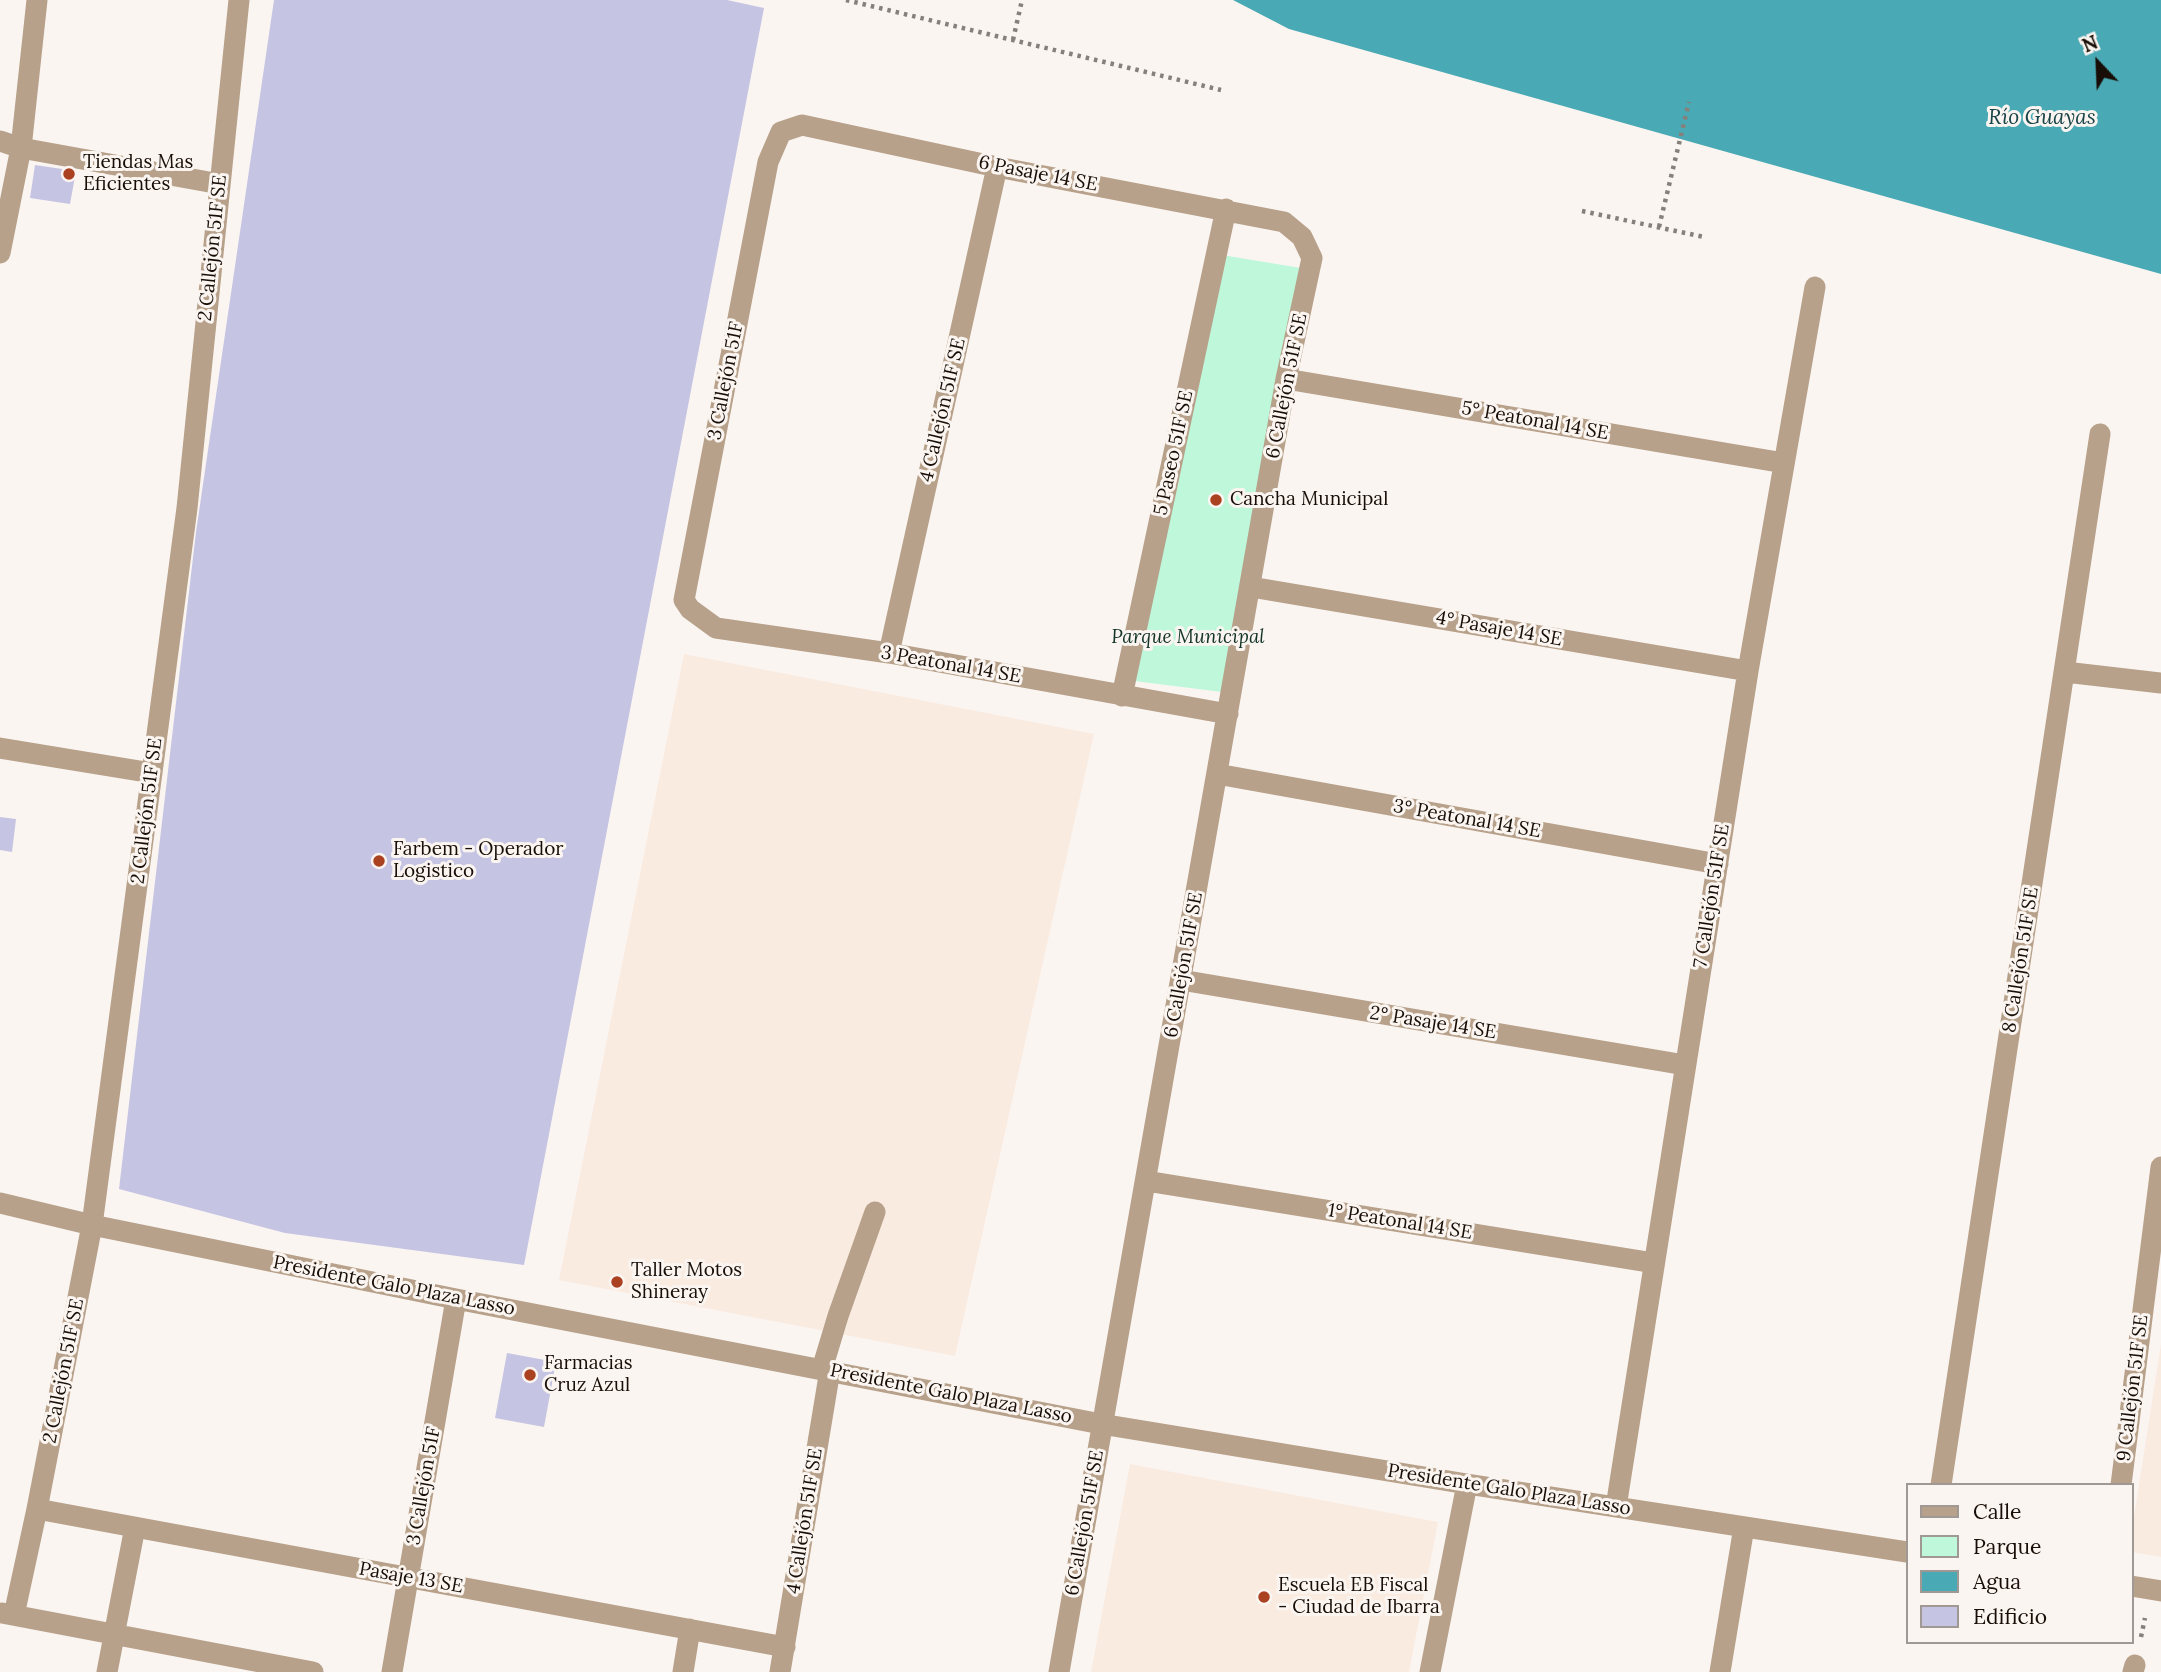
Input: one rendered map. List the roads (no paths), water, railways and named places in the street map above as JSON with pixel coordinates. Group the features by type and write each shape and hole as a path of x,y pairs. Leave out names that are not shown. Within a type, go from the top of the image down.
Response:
{"street":[{"path":"0,253 21,148 37,0"},
{"name":"2 Callejón 51F SE","path":"7,1614 37,1509 92,1225 187,508 239,0"},
{"name":"6 Pasaje 14 SE","path":"768,162 780,132 802,125 998,167 1284,222 1302,237 1312,258"},
{"path":"0,141 21,148 219,184"},
{"name":"3 Callejón 51F","path":"684,600 768,162"},
{"name":"4 Callejón 51F SE","path":"889,653 998,167"},
{"name":"5 Paseo 51F SE","path":"1122,696 1226,209"},
{"name":"6 Callejón 51F SE","path":"1059,1672 1286,379 1312,258"},
{"name":"7 Callejón 51F SE","path":"1616,1507 1748,671 1815,287"},
{"name":"5° Peatonal 14 SE","path":"1286,379 1784,463"},
{"name":"8 Callejón 51F SE","path":"1941,1483 2100,434"},
{"name":"4° Pasaje 14 SE","path":"1251,587 1748,671"},
{"name":"3 Peatonal 14 SE","path":"684,600 690,609 716,628 889,653 1228,714"},
{"path":"2065,672 2161,683"},
{"path":"0,748 152,773"},
{"name":"3° Peatonal 14 SE","path":"1217,774 1717,864"},
{"name":"2° Pasaje 14 SE","path":"1181,981 1685,1065"},
{"name":"9 Callejón 51F SE","path":"2121,1483 2161,1167"},
{"name":"1° Peatonal 14 SE","path":"1146,1181 1654,1263"},
{"name":"Presidente Galo Plaza Lasso","path":"0,1203 92,1225 456,1299 1101,1424 1906,1552"},
{"name":"4 Callejón 51F SE","path":"780,1672 826,1370 838,1316 875,1212"},
{"name":"3 Callejón 51F","path":"392,1672 456,1299"},
{"path":"1430,1672 1467,1484"},
{"name":"Pasaje 13 SE","path":"37,1509 785,1647"},
{"path":"107,1672 135,1527"},
{"path":"1720,1672 1744,1527"},
{"path":"7,1614 313,1672"},
{"path":"683,1672 690,1629"}],"water":[{"name":"Río Guayas","path":"1233,0 2161,0 2161,274 1289,29"}],"place":[{"name":"Tiendas Mas Eficientes","path":"69,174"},
{"name":"Cancha Municipal","path":"1216,500"},
{"name":"Farbem - Operador Logistico","path":"379,861"},
{"name":"Taller Motos Shineray","path":"617,1282"},
{"name":"Farmacias Cruz Azul","path":"530,1375"},
{"name":"Escuela EB Fiscal - Ciudad de Ibarra","path":"1264,1597"}],"park label":[{"name":"Parque Municipal","path":"1188,638"}]}
